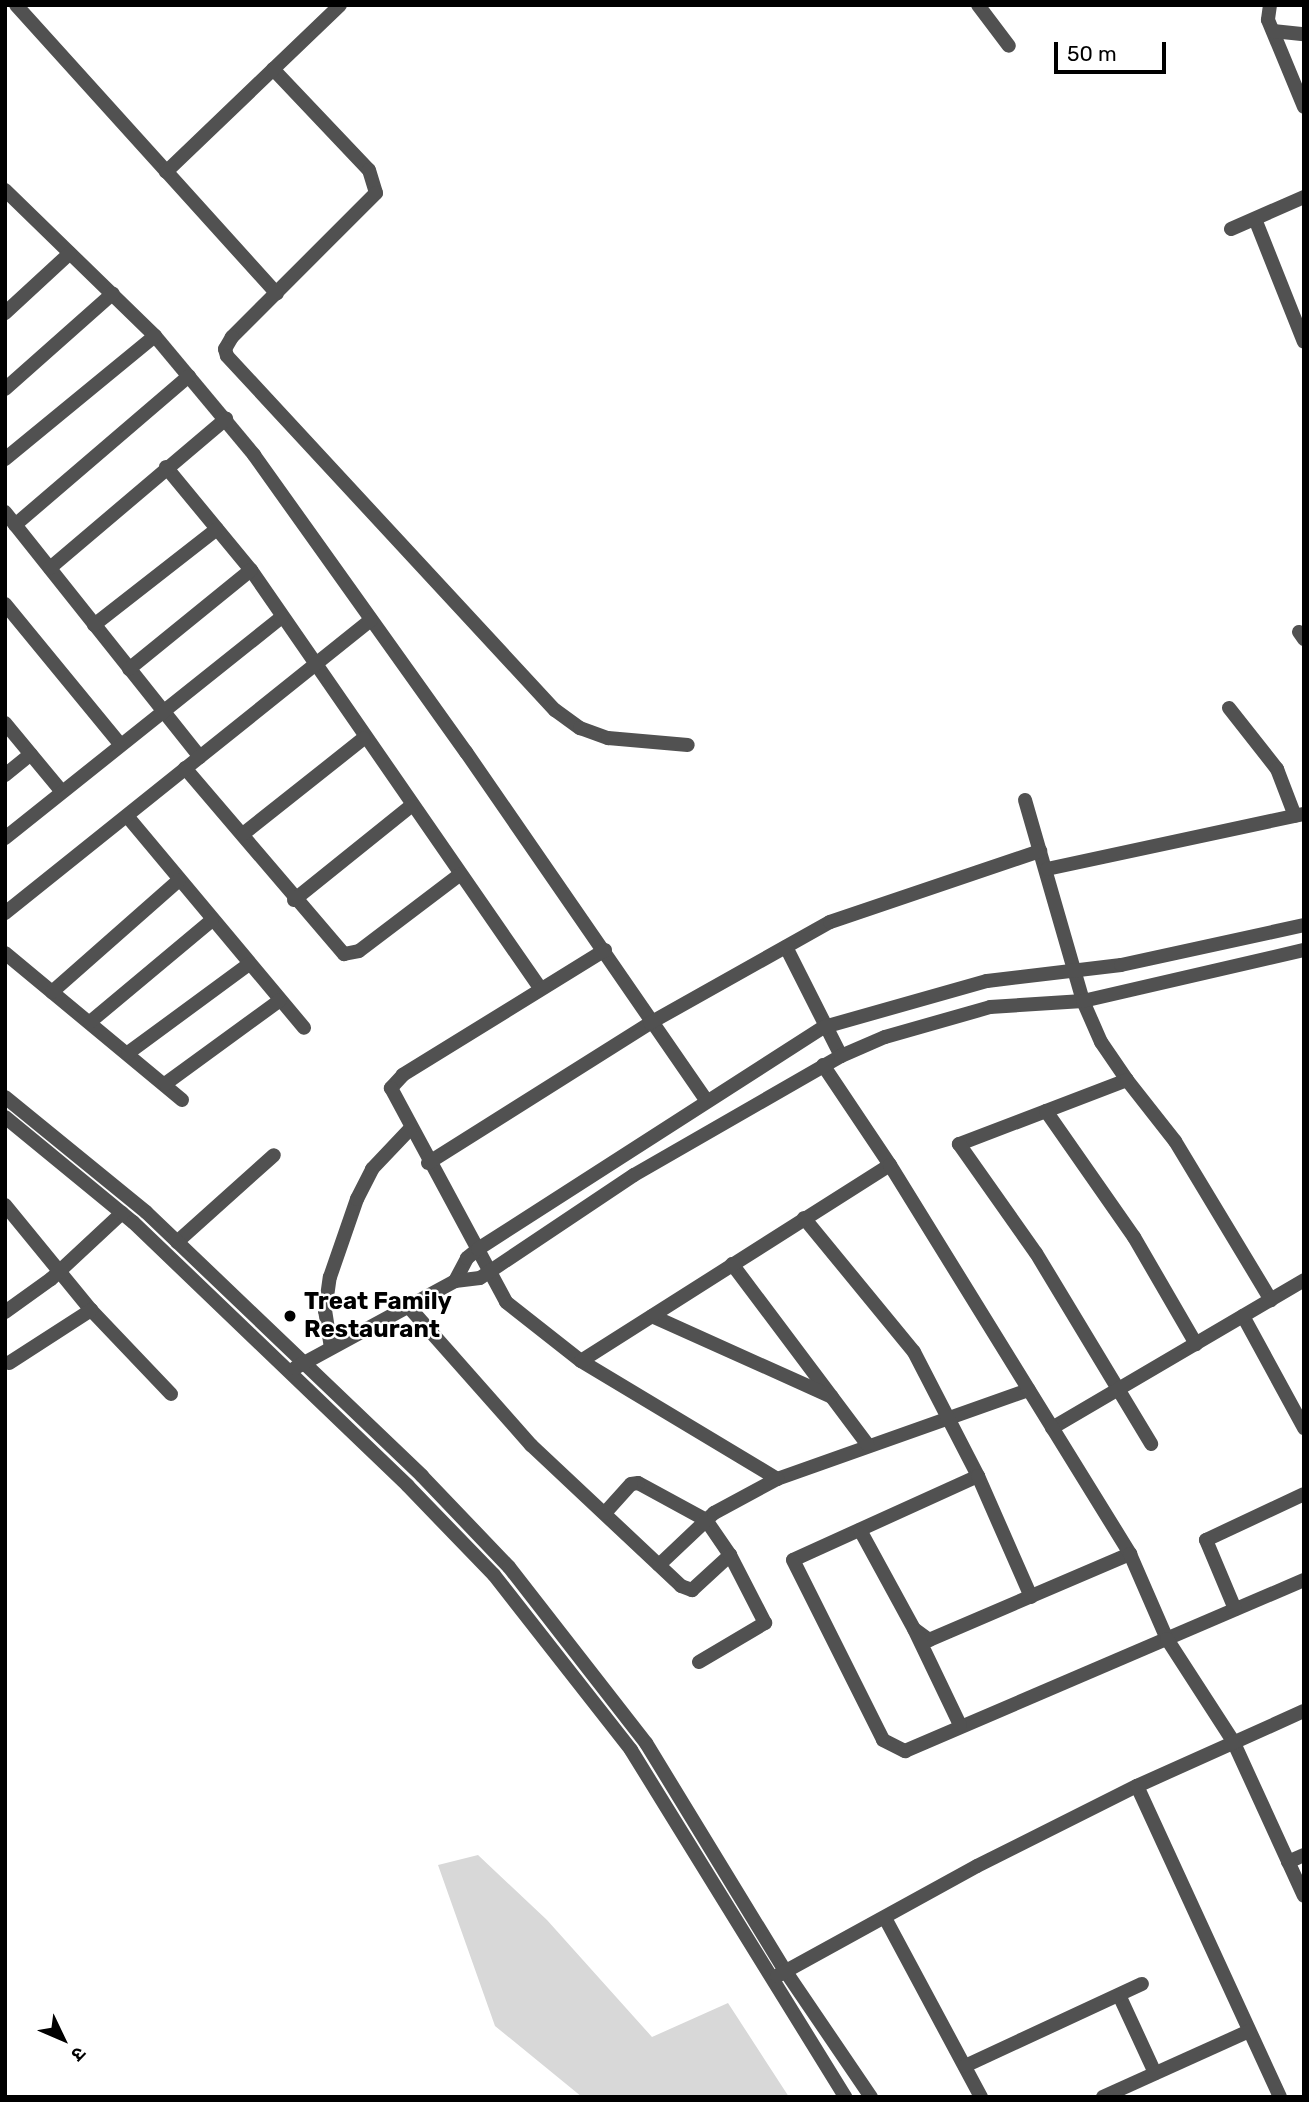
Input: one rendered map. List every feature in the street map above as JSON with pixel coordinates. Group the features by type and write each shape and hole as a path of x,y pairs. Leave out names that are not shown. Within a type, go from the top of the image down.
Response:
{"street":[{"path":"16,5 277,294"},
{"path":"166,172 340,5"},
{"path":"978,5 1009,46"},
{"path":"1270,5 1273,31 1300,88 1304,107"},
{"path":"1273,31 1304,34"},
{"path":"273,69 369,170 376,192 232,337 225,349 227,356 555,709 580,728 608,738 688,745"},
{"path":"5,190 155,336 226,419 605,950 650,1023 705,1099"},
{"path":"1231,229 1304,198"},
{"path":"1255,219 1304,342"},
{"path":"5,313 70,254"},
{"path":"5,389 113,293"},
{"path":"5,459 155,336"},
{"path":"15,525 189,376"},
{"path":"50,568 166,467 226,419"},
{"path":"166,467 251,570 411,806 540,988"},
{"path":"5,512 200,757"},
{"path":"94,625 217,528"},
{"path":"129,669 251,570"},
{"path":"5,604 10,621 120,744"},
{"path":"5,838 282,617"},
{"path":"5,913 371,620"},
{"path":"1047,869 1299,815 1278,769 1229,708"},
{"path":"5,723 62,792"},
{"path":"243,834 364,738"},
{"path":"5,775 31,754"},
{"path":"186,768 339,951 351,955 459,875"},
{"path":"1025,800 1083,1001 1101,1042 1175,1141 1271,1300"},
{"path":"294,900 411,806"},
{"path":"127,816 304,1028"},
{"path":"428,1163 650,1023 830,922 1040,851"},
{"path":"52,992 179,880"},
{"path":"90,1022 212,920"},
{"path":"455,1281 467,1258 478,1249 705,1099 824,1027 987,981 1074,972 1304,925"},
{"path":"786,947 824,1027 841,1056"},
{"path":"605,950 540,988 394,1082 392,1098 492,1271 506,1302 581,1361 777,1479"},
{"path":"288,1371 455,1281 480,1279 634,1175 823,1065 885,1037 990,1007 1083,1001 1304,950"},
{"path":"5,953 182,1100"},
{"path":"128,1054 249,964"},
{"path":"166,1084 280,1000"},
{"path":"823,1065 890,1165 1130,1554 1167,1639 1233,1741 1304,1896"},
{"path":"1127,1080 959,1144 1036,1253 1151,1444"},
{"path":"5,1097 177,1242 509,1567 646,1742 786,1972 871,2097"},
{"path":"1046,1111 1135,1237 1196,1344"},
{"path":"5,1117 122,1213 288,1371 494,1576 631,1750 769,1978 845,2097"},
{"path":"331,1348 325,1311 330,1277 357,1199 372,1170 410,1129"},
{"path":"177,1242 274,1155"},
{"path":"581,1361 890,1165"},
{"path":"5,1205 91,1310 171,1394"},
{"path":"5,1312 60,1271 122,1213"},
{"path":"804,1218 914,1352 937,1389 946,1419 978,1476 1031,1597"},
{"path":"732,1264 867,1444"},
{"path":"1052,1428 1304,1280"},
{"path":"408,1306 531,1445 659,1565 692,1590 730,1555"},
{"path":"9,1363 91,1310"},
{"path":"652,1316 833,1398"},
{"path":"1243,1316 1304,1428"},
{"path":"659,1565 706,1520 777,1479 867,1444 1029,1390"},
{"path":"978,1476 793,1560 883,1740 905,1751 960,1725 1304,1580"},
{"path":"605,1513 631,1484 638,1483 706,1520 730,1555 765,1623 699,1662"},
{"path":"1235,1609 1206,1540 1304,1494"},
{"path":"860,1530 914,1629 960,1725"},
{"path":"914,1629 929,1640 1130,1554"},
{"path":"769,1978 786,1972 1137,1786 1304,1711"},
{"path":"1137,1786 1280,2097"},
{"path":"1288,1862 1304,1855"},
{"path":"885,1918 981,2097"},
{"path":"965,2066 1142,1984"},
{"path":"1119,1995 1156,2073"},
{"path":"1103,2097 1249,2031"}],"shaded area":[{"path":"478,1855 547,1920 652,2037 728,2003 789,2097 582,2097 495,2026 438,1865"}],"place":[{"name":"Treat Family Restaurant","path":"290,1316"}]}
